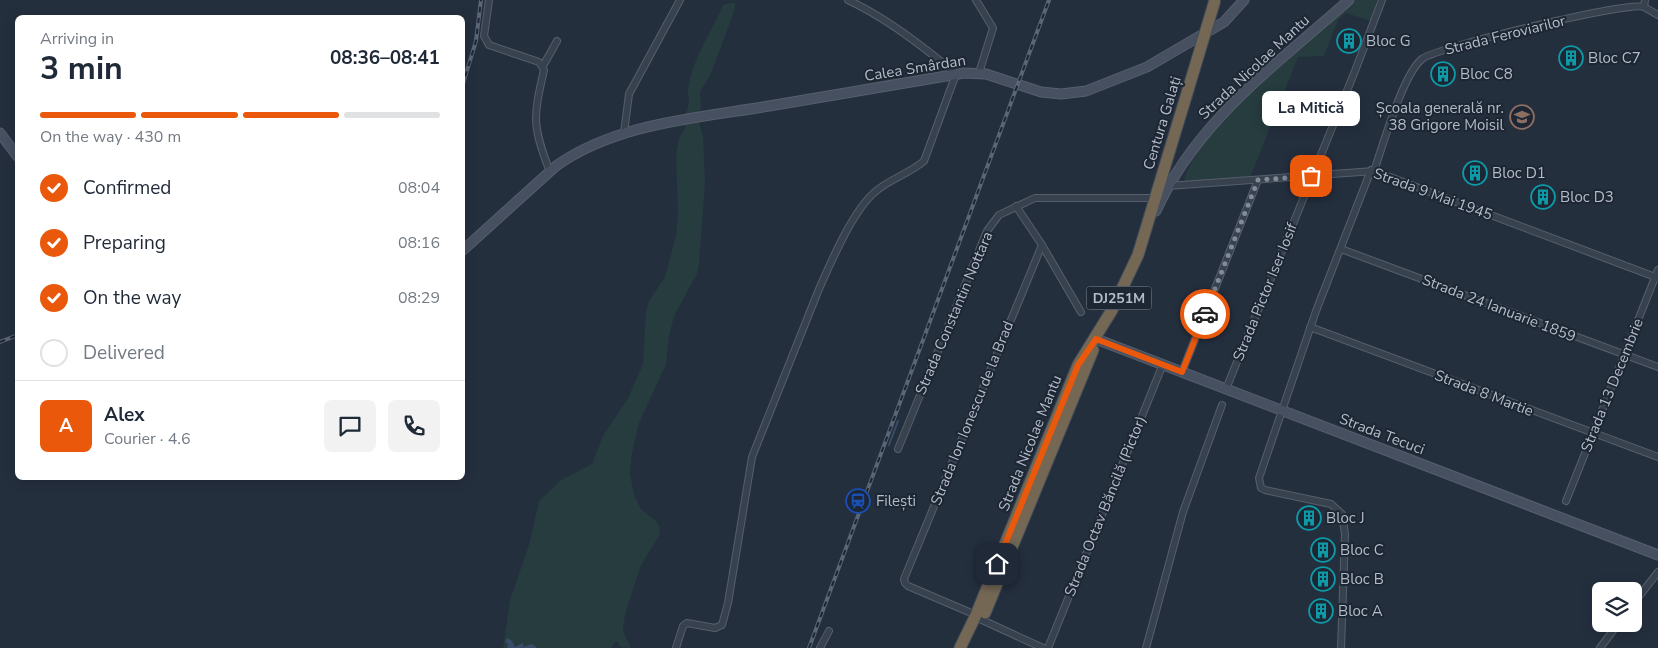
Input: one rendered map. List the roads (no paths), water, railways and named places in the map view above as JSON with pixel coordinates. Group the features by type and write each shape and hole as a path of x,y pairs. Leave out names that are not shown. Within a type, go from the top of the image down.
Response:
{"highway":[{"name":"Centura Galați","path":"1138,255 1215,0"},
{"name":"DJ251M","path":"968,648 979,617 1080,384 1096,339 1122,291 1138,255"},
{"name":"DJ251M","path":"960,648 979,617"}],"main road":[{"name":"Calea Smârdan","path":"465,249 550,172 588,146 624,133 710,116 956,74 979,72 1041,92 1061,94 1086,91 1147,67 1224,22 1244,0"},
{"name":"Strada Nicolae Mantu","path":"1168,186 1188,153 1210,126 1240,96 1350,0"},
{"path":"0,133 15,153"},
{"name":"DJ251M","path":"1138,255 1168,186"},
{"name":"Strada Tecuci","path":"1096,339 1658,556"}],"street":[{"path":"489,0 484,36 489,46 539,62 543,66"},
{"path":"624,133 629,94 680,0"},
{"path":"676,648 683,626 687,623 716,628 722,625 728,603 752,457 819,289 831,262 866,200 888,182 916,168 924,161 956,74 891,25 867,9 848,0"},
{"path":"976,0 993,28 979,72"},
{"name":"Strada Pictor Iser Iosif","path":"1226,389 1311,176 1356,71 1382,0"},
{"path":"1645,3 1658,14"},
{"name":"Strada Feroviarilor","path":"1341,648 1345,534 1342,514 1331,504 1265,490 1259,483 1261,471 1310,327 1408,78 1422,59 1438,51 1536,26 1645,3"},
{"path":"550,172 539,144 535,120 535,105 544,70 543,66 557,41"},
{"name":"Strada 9 Mai 1945","path":"1168,186 1373,171 1657,274"},
{"path":"1182,372 1258,180"},
{"name":"Strada Constantin Nottara","path":"898,449 987,231 999,215 1016,206 1043,197 1154,198"},
{"path":"1016,206 1042,245 1081,312"},
{"name":"Strada Ion Ionescu de la Brad","path":"979,617 908,586 904,580 1042,245"},
{"name":"Strada 24 Ianuarie 1859","path":"1341,249 1658,367"},
{"name":"Strada 13 Decembrie","path":"1566,501 1657,274"},
{"name":"Strada 8 Martie","path":"1310,327 1658,458"},
{"name":"Strada Octav Băncilă (Pictor)","path":"1048,648 1163,364"},
{"path":"1146,648 1183,512 1222,405"},
{"path":"1642,593 1658,572"},
{"path":"979,617 1043,648"},
{"path":"820,648 829,631"},
{"path":"1600,648 1612,632"}],"water":[{"path":"507,638 512,641 515,647 523,643 523,647 532,644 537,648 507,648 508,644 505,642"}],"waterway":[{"path":"889,445 898,421"}],"railway":[{"path":"465,77 476,41 481,0"},
{"path":"809,648 1049,0"},
{"path":"0,342 15,336"}],"place":[{"name":"Bloc G","path":"1349,41"},
{"name":"Bloc C7","path":"1571,58"},
{"name":"Bloc C8","path":"1443,74"},
{"name":"Școala generală nr. 38 Grigore Moisil","path":"1522,117"},
{"name":"Bloc D1","path":"1475,173"},
{"name":"La Mitică","path":"1311,176"},
{"name":"Bloc D3","path":"1543,197"},
{"name":"Filești","path":"858,501"},
{"name":"Bloc J","path":"1309,518"},
{"name":"Bloc C","path":"1323,550"},
{"name":"Bloc B","path":"1323,579"},
{"name":"Bloc A","path":"1321,611"}]}
